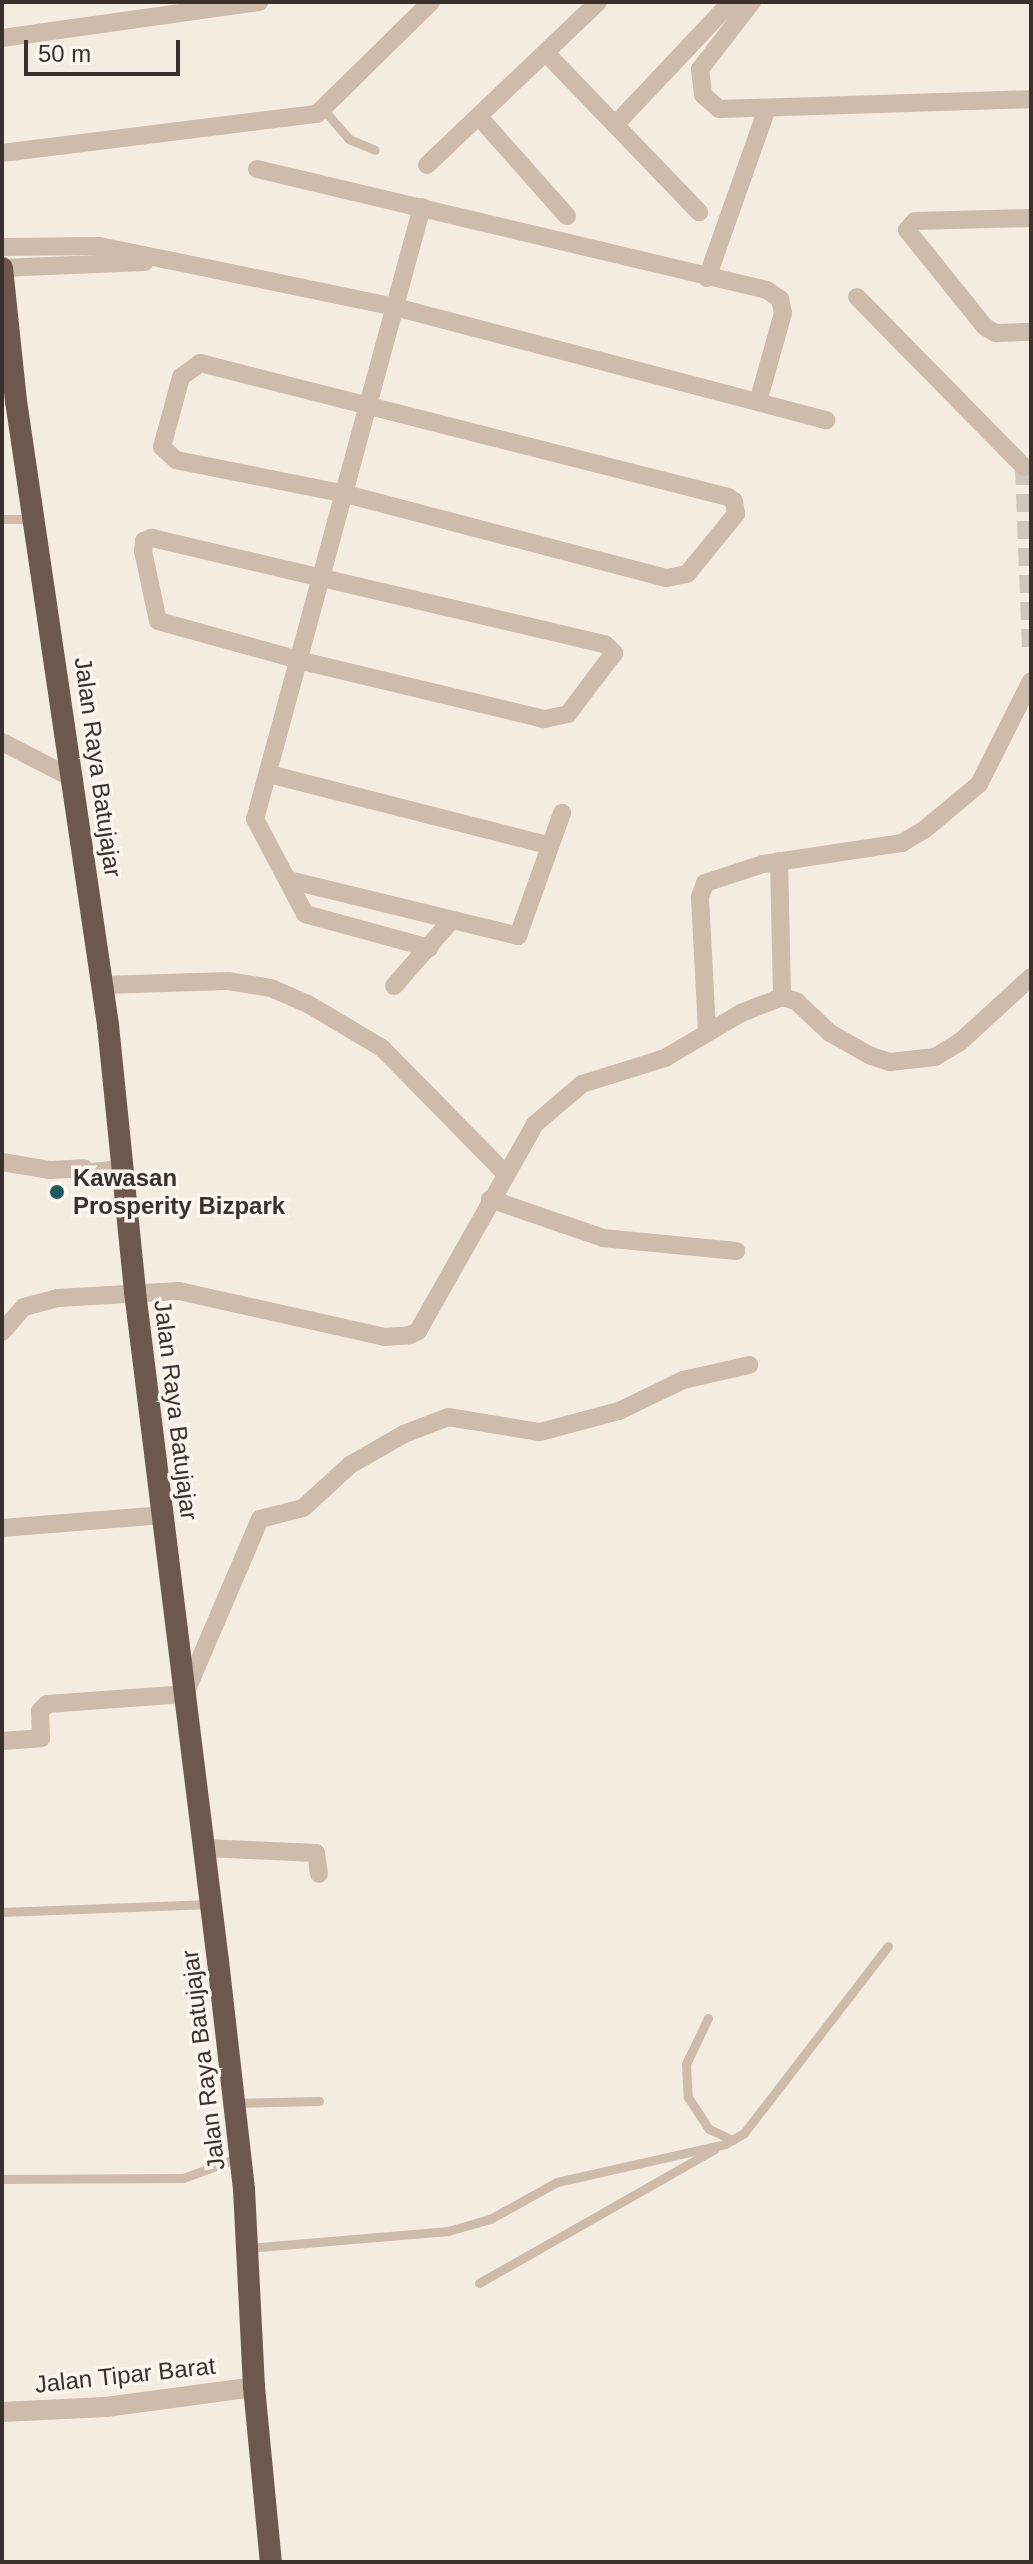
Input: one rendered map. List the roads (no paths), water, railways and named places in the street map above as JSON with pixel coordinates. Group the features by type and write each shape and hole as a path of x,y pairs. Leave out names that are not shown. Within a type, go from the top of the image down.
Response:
{"highway":[{"name":"Jalan Raya Batujajar","path":"2,268 34,519 103,985 135,1292 211,1904 240,2157 254,2387 271,2562"}],"street":[{"path":"2,38 259,2"},
{"path":"2,153 305,117 323,109 431,2"},
{"path":"427,165 480,118 598,2"},
{"path":"615,125 731,2"},
{"path":"752,2 704,59 698,80 703,95 719,109 1031,99"},
{"path":"546,53 699,212"},
{"path":"707,278 767,109"},
{"path":"480,118 567,216"},
{"path":"257,169 767,290 783,306 758,402"},
{"path":"422,207 255,819 308,916 429,948"},
{"path":"1031,218 915,221 907,230 985,327 996,333 1031,332"},
{"path":"2,247 99,246 395,307 826,420"},
{"path":"2,268 168,260"},
{"path":"857,297 1024,467"},
{"path":"200,363 728,497 734,501 736,514 687,574 677,579 346,494 176,460 162,447 181,377 200,363"},
{"path":"152,538 323,578 605,644 614,653 568,714 544,719 299,660 158,621 143,544 152,538"},
{"path":"707,1031 703,888 716,875 779,861 902,843 924,830 979,784 1031,681"},
{"path":"2,742 74,779"},
{"path":"269,774 547,845"},
{"path":"289,880 519,936 547,845 562,813"},
{"path":"779,861 782,997"},
{"path":"394,986 451,921"},
{"path":"2,1332 28,1305 135,1292 179,1291 384,1337 410,1335 418,1331 535,1124 582,1084 665,1058 707,1031 782,997 796,1001 850,1046 890,1062 935,1057 960,1042 1031,977"},
{"path":"103,985 228,981 271,988 308,1004 382,1048 506,1174"},
{"path":"2,1162 50,1170 84,1168"},
{"path":"490,1199 603,1238 736,1251"},
{"path":"2,1741 41,1738 40,1711 47,1704 185,1694 260,1519 303,1508 350,1465 444,1418 501,1422 540,1432 619,1411 683,1380 749,1365"},
{"path":"2,1528 164,1515"},
{"path":"204,1848 316,1853 319,1874"},
{"name":"Jalan Tipar Barat","path":"2,2412 106,2407 254,2387"}],"lane":[{"path":"323,109 349,139 375,150"},
{"path":"2,519 34,519"},
{"path":"84,1168 122,1163"},
{"path":"2,1912 211,1904"},
{"path":"479,2283 744,2133 888,1946"},
{"path":"708,2018 686,2064 688,2097 709,2129 729,2142"},
{"path":"234,2103 319,2101"},
{"path":"247,2248 448,2231 490,2219 557,2182 729,2142"},
{"path":"2,2179 183,2178 240,2157"}],"tunnel":[{"path":"1024,467 1031,651"}],"place":[{"name":"Kawasan Prosperity Bizpark","path":"57,1192"}]}
